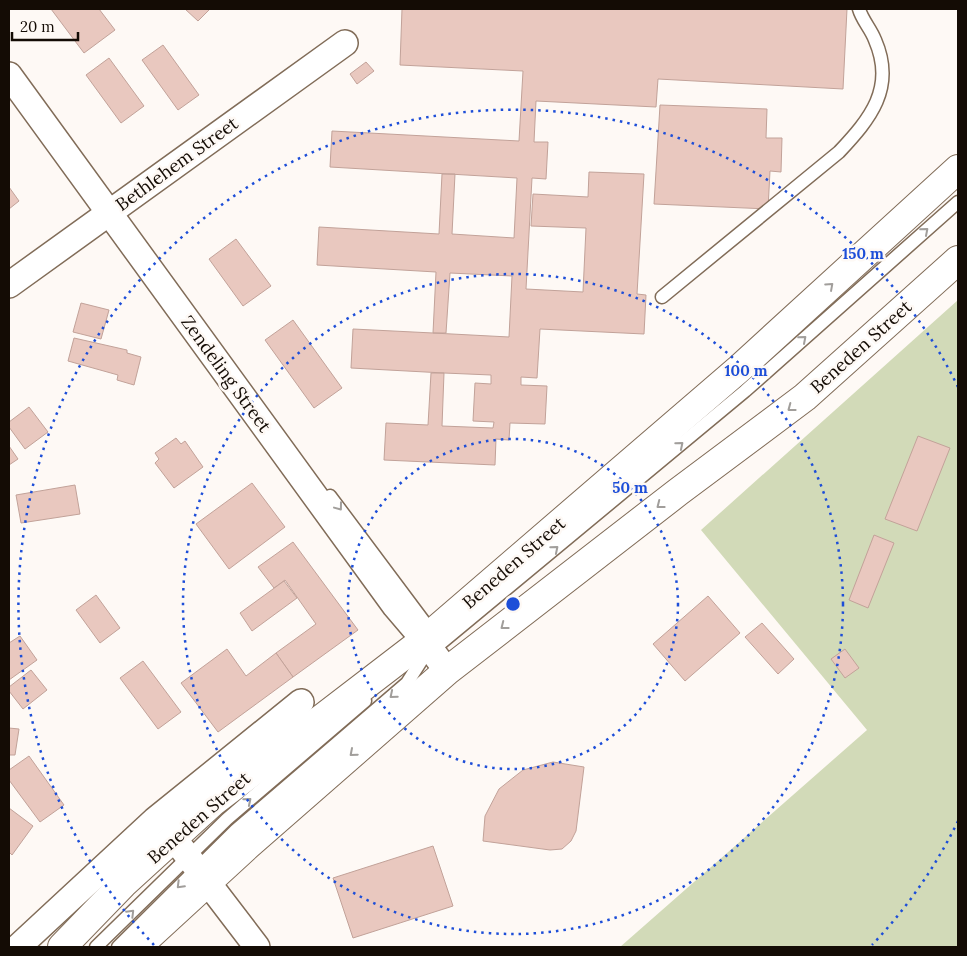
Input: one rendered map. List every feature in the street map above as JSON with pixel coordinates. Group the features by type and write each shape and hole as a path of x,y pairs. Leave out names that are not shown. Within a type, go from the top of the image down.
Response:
{"main road":[{"name":"Beneden Street","path":"62,947 191,861 432,655 740,368 958,169"},
{"name":"Beneden Street","path":"137,947 191,861 213,802 678,492 805,397 958,260"}],"street":[{"name":"Bethlehem Street","path":"9,284 345,43"},
{"name":"Zendeling Street","path":"9,75 112,210 432,655"},
{"path":"18,947 155,820 301,702"},
{"path":"191,861 257,947"}],"lane":[{"path":"662,297 838,152 864,126 879,98 884,74 883,60 875,38 859,9"},
{"path":"9,60 112,210"},
{"path":"432,655 745,391 958,202"},
{"path":"96,947 191,861"},
{"path":"118,947 191,861"}],"green space":[{"path":"958,300 958,947 620,947 867,730 701,530"}],"building":[{"path":"51,9 99,9 115,30 84,53"},
{"path":"185,9 210,9 198,21"},
{"path":"402,9 847,9 843,89 658,79 656,107 536,101 534,142 548,142 546,179 532,178 526,289 583,292 586,228 531,226 533,194 588,197 589,172 644,174 637,294 646,295 644,334 540,329 537,378 521,377 521,385 547,386 545,424 510,423 509,440 496,439 495,465 384,460 386,423 428,425 431,373 444,373 351,368 353,329 433,333 436,272 317,265 319,227 439,234 442,174 449,174 330,167 332,131 519,141 523,71 400,65","holes":["455,174 517,178 514,238 452,234","450,273 512,276 509,337 433,333 446,333","444,373 491,375 491,384 475,383 473,421 494,422 493,428 442,426"]},
{"path":"163,45 199,95 178,110 142,60"},
{"path":"109,58 144,106 121,123 86,75"},
{"path":"366,62 374,71 357,84 350,74"},
{"path":"660,105 767,109 766,138 782,138 781,172 770,171 768,209 654,204"},
{"path":"9,187 19,201 9,209"},
{"path":"236,239 271,286 243,306 209,259"},
{"path":"81,303 109,310 101,339 73,332"},
{"path":"293,320 342,388 314,408 265,340"},
{"path":"74,338 127,350 127,353 141,357 134,385 117,380 118,375 68,361"},
{"path":"29,407 48,432 25,449 9,427 9,422"},
{"path":"918,436 950,448 917,531 885,519"},
{"path":"176,438 181,444 185,441 203,467 174,488 155,463 159,459 155,453"},
{"path":"9,446 18,459 9,465"},
{"path":"252,483 285,527 229,569 196,524"},
{"path":"75,485 80,514 21,523 16,495"},
{"path":"874,535 894,543 868,608 849,600"},
{"path":"293,542 358,630 293,677 276,653 316,624 285,580 274,588 258,567"},
{"path":"284,581 297,598 252,631 240,613"},
{"path":"96,595 120,628 100,643 76,610"},
{"path":"708,596 740,633 685,681 653,644"},
{"path":"762,623 794,659 778,674 745,637"},
{"path":"20,636 37,660 9,680 9,643"},
{"path":"227,649 246,676 276,653 293,677 218,732 181,683"},
{"path":"845,649 859,668 845,678 831,659"},
{"path":"143,661 181,712 158,729 120,678"},
{"path":"31,670 47,690 23,709 9,691 9,687"},
{"path":"9,728 19,729 15,755 9,755"},
{"path":"29,756 64,805 40,822 9,780 9,770"},
{"path":"553,762 584,767 576,831 571,841 562,849 550,850 483,841 485,816 499,789 523,770"},
{"path":"9,808 33,826 12,855 9,852"},
{"path":"433,846 453,906 353,938 333,878"}]}
